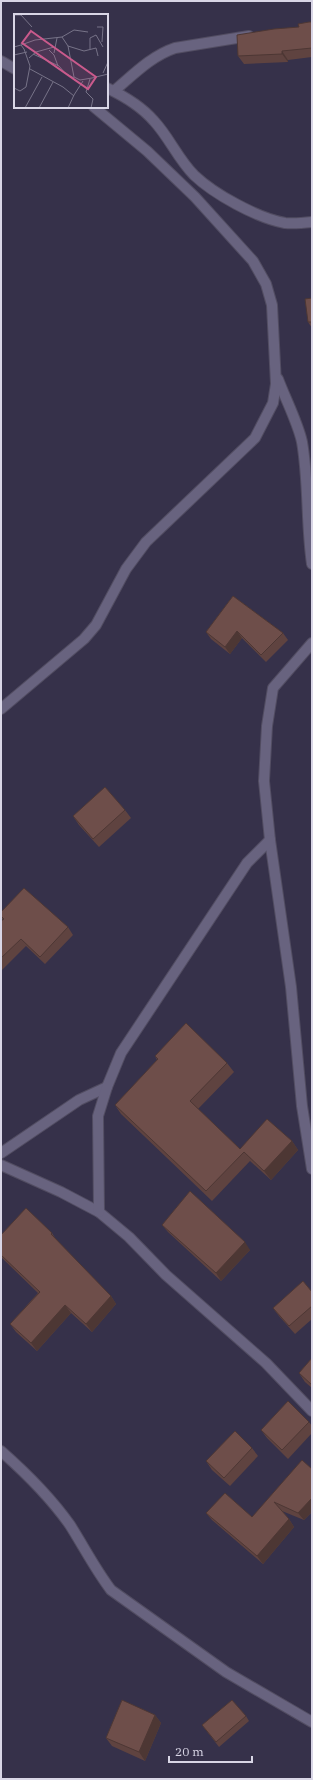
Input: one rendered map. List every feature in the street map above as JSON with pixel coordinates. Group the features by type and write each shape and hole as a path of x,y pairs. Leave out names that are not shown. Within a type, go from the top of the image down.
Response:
{"street":[{"path":"258,35 175,48 166,51 111,89 127,98 154,121 194,174 216,191 259,216 284,223 298,224 312,222"},
{"path":"1,61 14,68"},
{"path":"1,709 84,639 96,625 126,569 146,542 255,438 274,403 276,372 272,305 266,284 253,261 195,197 147,151 95,108"},
{"path":"276,372 301,440 307,479 309,545 312,564"},
{"path":"312,643 273,688 265,755 264,781 270,840 291,987 302,1106 312,1169"},
{"path":"99,1212 98,1116 107,1087 122,1053 140,1023 247,863 270,840"},
{"path":"1,1152 79,1100 107,1087"},
{"path":"1,1165 61,1192 99,1212 130,1237 166,1275 266,1363 312,1411"},
{"path":"1,1451 24,1472 70,1525 100,1575 111,1590 226,1672 312,1722"}],"building":[{"path":"312,22 312,48 282,51 282,54 238,56 237,35 274,29 299,27 298,24"},
{"path":"312,298 312,322 308,322 305,299"},
{"path":"233,596 283,633 261,655 237,631 225,647 206,632"},
{"path":"105,787 125,810 93,839 73,816"},
{"path":"24,888 68,927 40,957 21,939 1,958 1,921 4,919 1,916 1,912"},
{"path":"186,1023 227,1063 190,1101 240,1149 267,1119 292,1141 264,1171 244,1152 206,1191 115,1105 158,1059 155,1056"},
{"path":"190,1191 245,1242 216,1273 162,1225"},
{"path":"26,1208 52,1233 51,1234 111,1296 86,1324 65,1305 31,1343 10,1324 40,1292 1,1255 1,1235"},
{"path":"303,1281 312,1292 312,1306 289,1326 273,1308"},
{"path":"312,1358 312,1385 299,1373"},
{"path":"288,1401 309,1422 282,1450 261,1430"},
{"path":"235,1431 252,1448 224,1478 206,1461"},
{"path":"302,1460 312,1469 312,1498 298,1513 274,1502 289,1519 257,1556 206,1513 225,1493 252,1517"},
{"path":"122,1700 155,1715 139,1752 106,1738"},
{"path":"232,1700 246,1716 216,1742 202,1725"}]}
